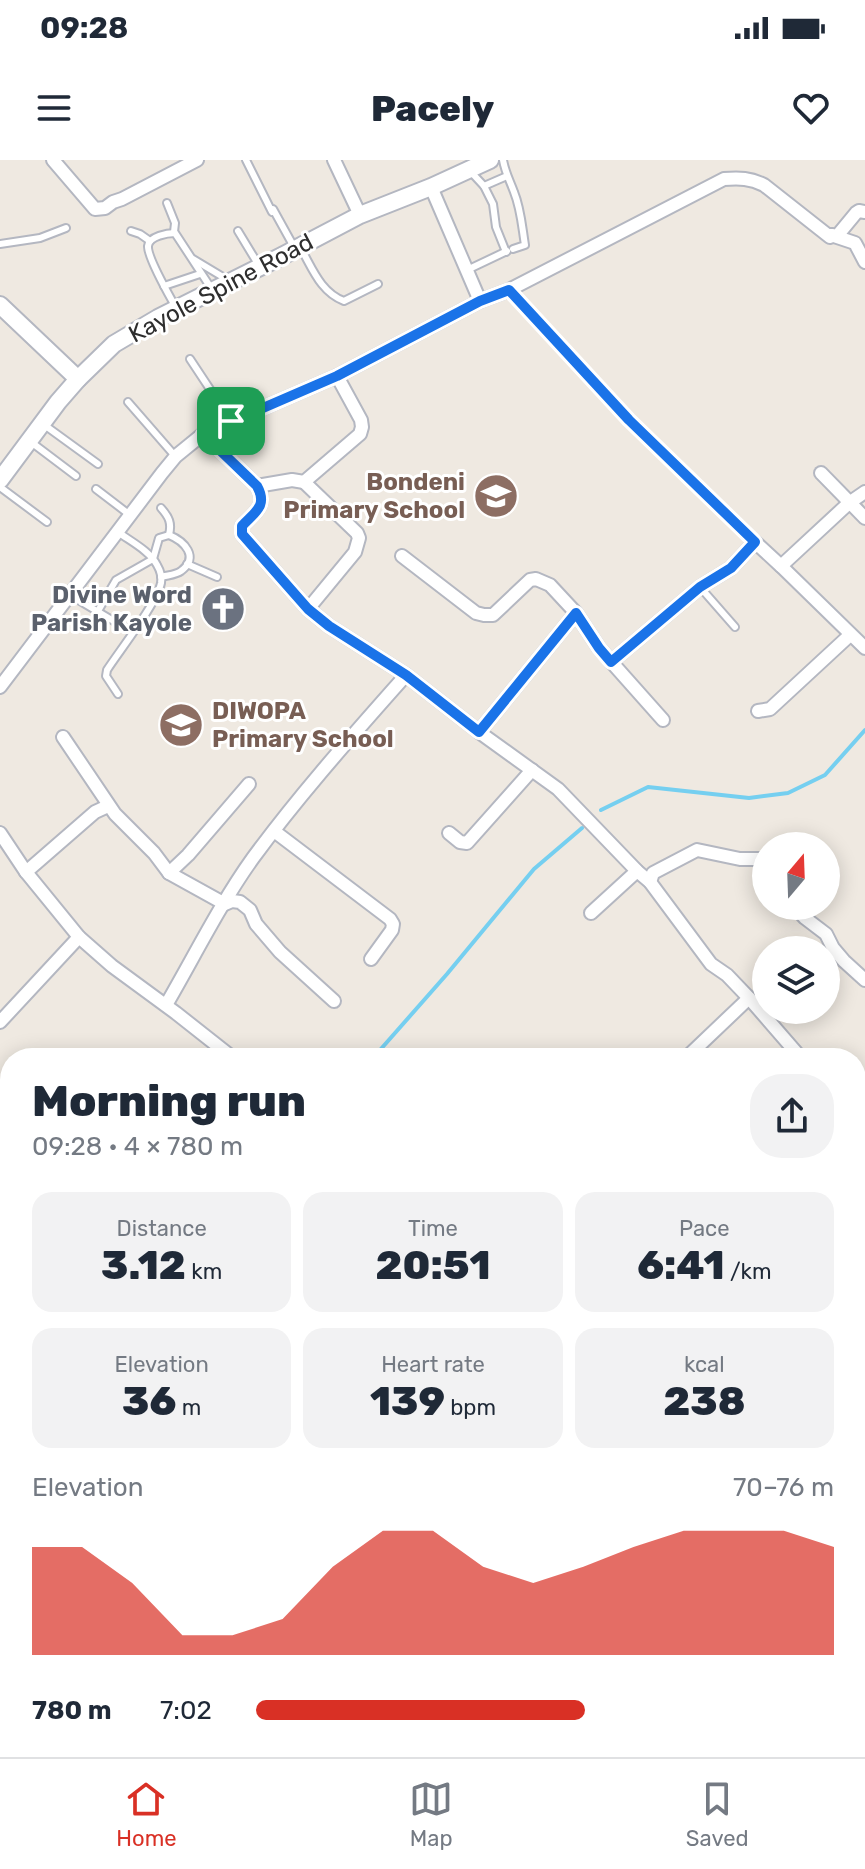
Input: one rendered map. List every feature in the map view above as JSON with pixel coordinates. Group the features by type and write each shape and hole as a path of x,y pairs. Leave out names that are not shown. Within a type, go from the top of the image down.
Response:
{"main road":[{"name":"Kayole Spine Road","path":"0,480 78,379 114,344 360,215 490,160"},
{"path":"0,305 78,379"}],"street":[{"path":"53,160 95,209 105,208 197,160"},
{"path":"334,160 360,215"},
{"path":"0,687 176,456 203,434 337,376 724,179 753,179 764,185 830,237 837,236 856,213 865,212"},
{"path":"431,187 480,301"},
{"path":"831,235 855,243 865,262"},
{"path":"509,290 629,420 865,648"},
{"path":"304,482 356,438 362,427 337,376"},
{"path":"203,434 257,486 262,495 261,506 242,526 242,534 308,609 406,675 558,789 650,882 711,964 727,975 792,1048"},
{"path":"821,473 865,518"},
{"path":"257,486 292,480 304,482 357,533 359,538 355,552 308,609"},
{"path":"781,566 865,492"},
{"path":"611,662 700,587 731,568 755,542"},
{"path":"402,556 476,613 484,615 493,615 530,580 536,579 550,585 576,613 599,648 663,720"},
{"path":"479,732 576,613"},
{"path":"758,711 770,709 850,635"},
{"path":"166,1005 236,885 274,831 301,795 406,675"},
{"path":"63,737 108,806 169,873 225,904"},
{"path":"449,833 460,842 467,843 532,770"},
{"path":"169,873 249,784"},
{"path":"26,872 95,812 108,806"},
{"path":"274,831 390,919 392,930 371,959"},
{"path":"2,838 79,937 112,966 220,1048"},
{"path":"650,882 653,873 697,850 752,859"},
{"path":"591,913 637,871"},
{"path":"225,904 240,902 250,910 256,924 280,952 334,1001"},
{"path":"808,920 826,934 844,961 865,980"},
{"path":"0,1022 79,937"},
{"path":"696,1048 749,998"}],"lane":[{"path":"246,160 272,212 273,209 325,290 344,301 378,284"},
{"path":"467,270 521,244 519,230 522,223 503,160"},
{"path":"468,170 484,186 493,204 496,227 509,251"},
{"path":"484,186 507,176"},
{"path":"167,203 175,223 174,232 213,291"},
{"path":"0,244 33,240 66,228"},
{"path":"131,231 150,241"},
{"path":"238,231 260,267"},
{"path":"150,241 174,232"},
{"path":"150,241 149,251 177,309"},
{"path":"190,258 231,282"},
{"path":"164,286 200,274"},
{"path":"190,359 231,421"},
{"path":"128,402 176,456"},
{"path":"42,423 98,464"},
{"path":"29,441 76,476"},
{"path":"0,487 47,522"},
{"path":"96,489 130,515"},
{"path":"161,508 169,517 169,535"},
{"path":"118,532 153,559 161,577 160,588 106,673 118,694"},
{"path":"98,611 116,580 153,559 159,538 169,535 187,546 189,557 187,564 177,573 161,577"},
{"path":"187,564 217,577"},
{"path":"700,587 735,627"},
{"path":"70,595 132,632"}],"waterway":[{"path":"601,810 648,787 749,798 788,793 825,775 865,730"},
{"path":"382,1048 534,869 582,828"}],"place":[{"name":"Bondeni Primary School","path":"496,496"},
{"name":"Divine Word Parish Kayole","path":"223,609"},
{"name":"DIWOPA Primary School","path":"181,725"}],"route":[{"path":"509,290 629,420 755,542 731,568 700,587 611,662 576,613 479,732 406,675 308,609 246,540 242,526 261,506 262,495 257,486 203,434 231,421 337,376 480,301 509,290"}]}
